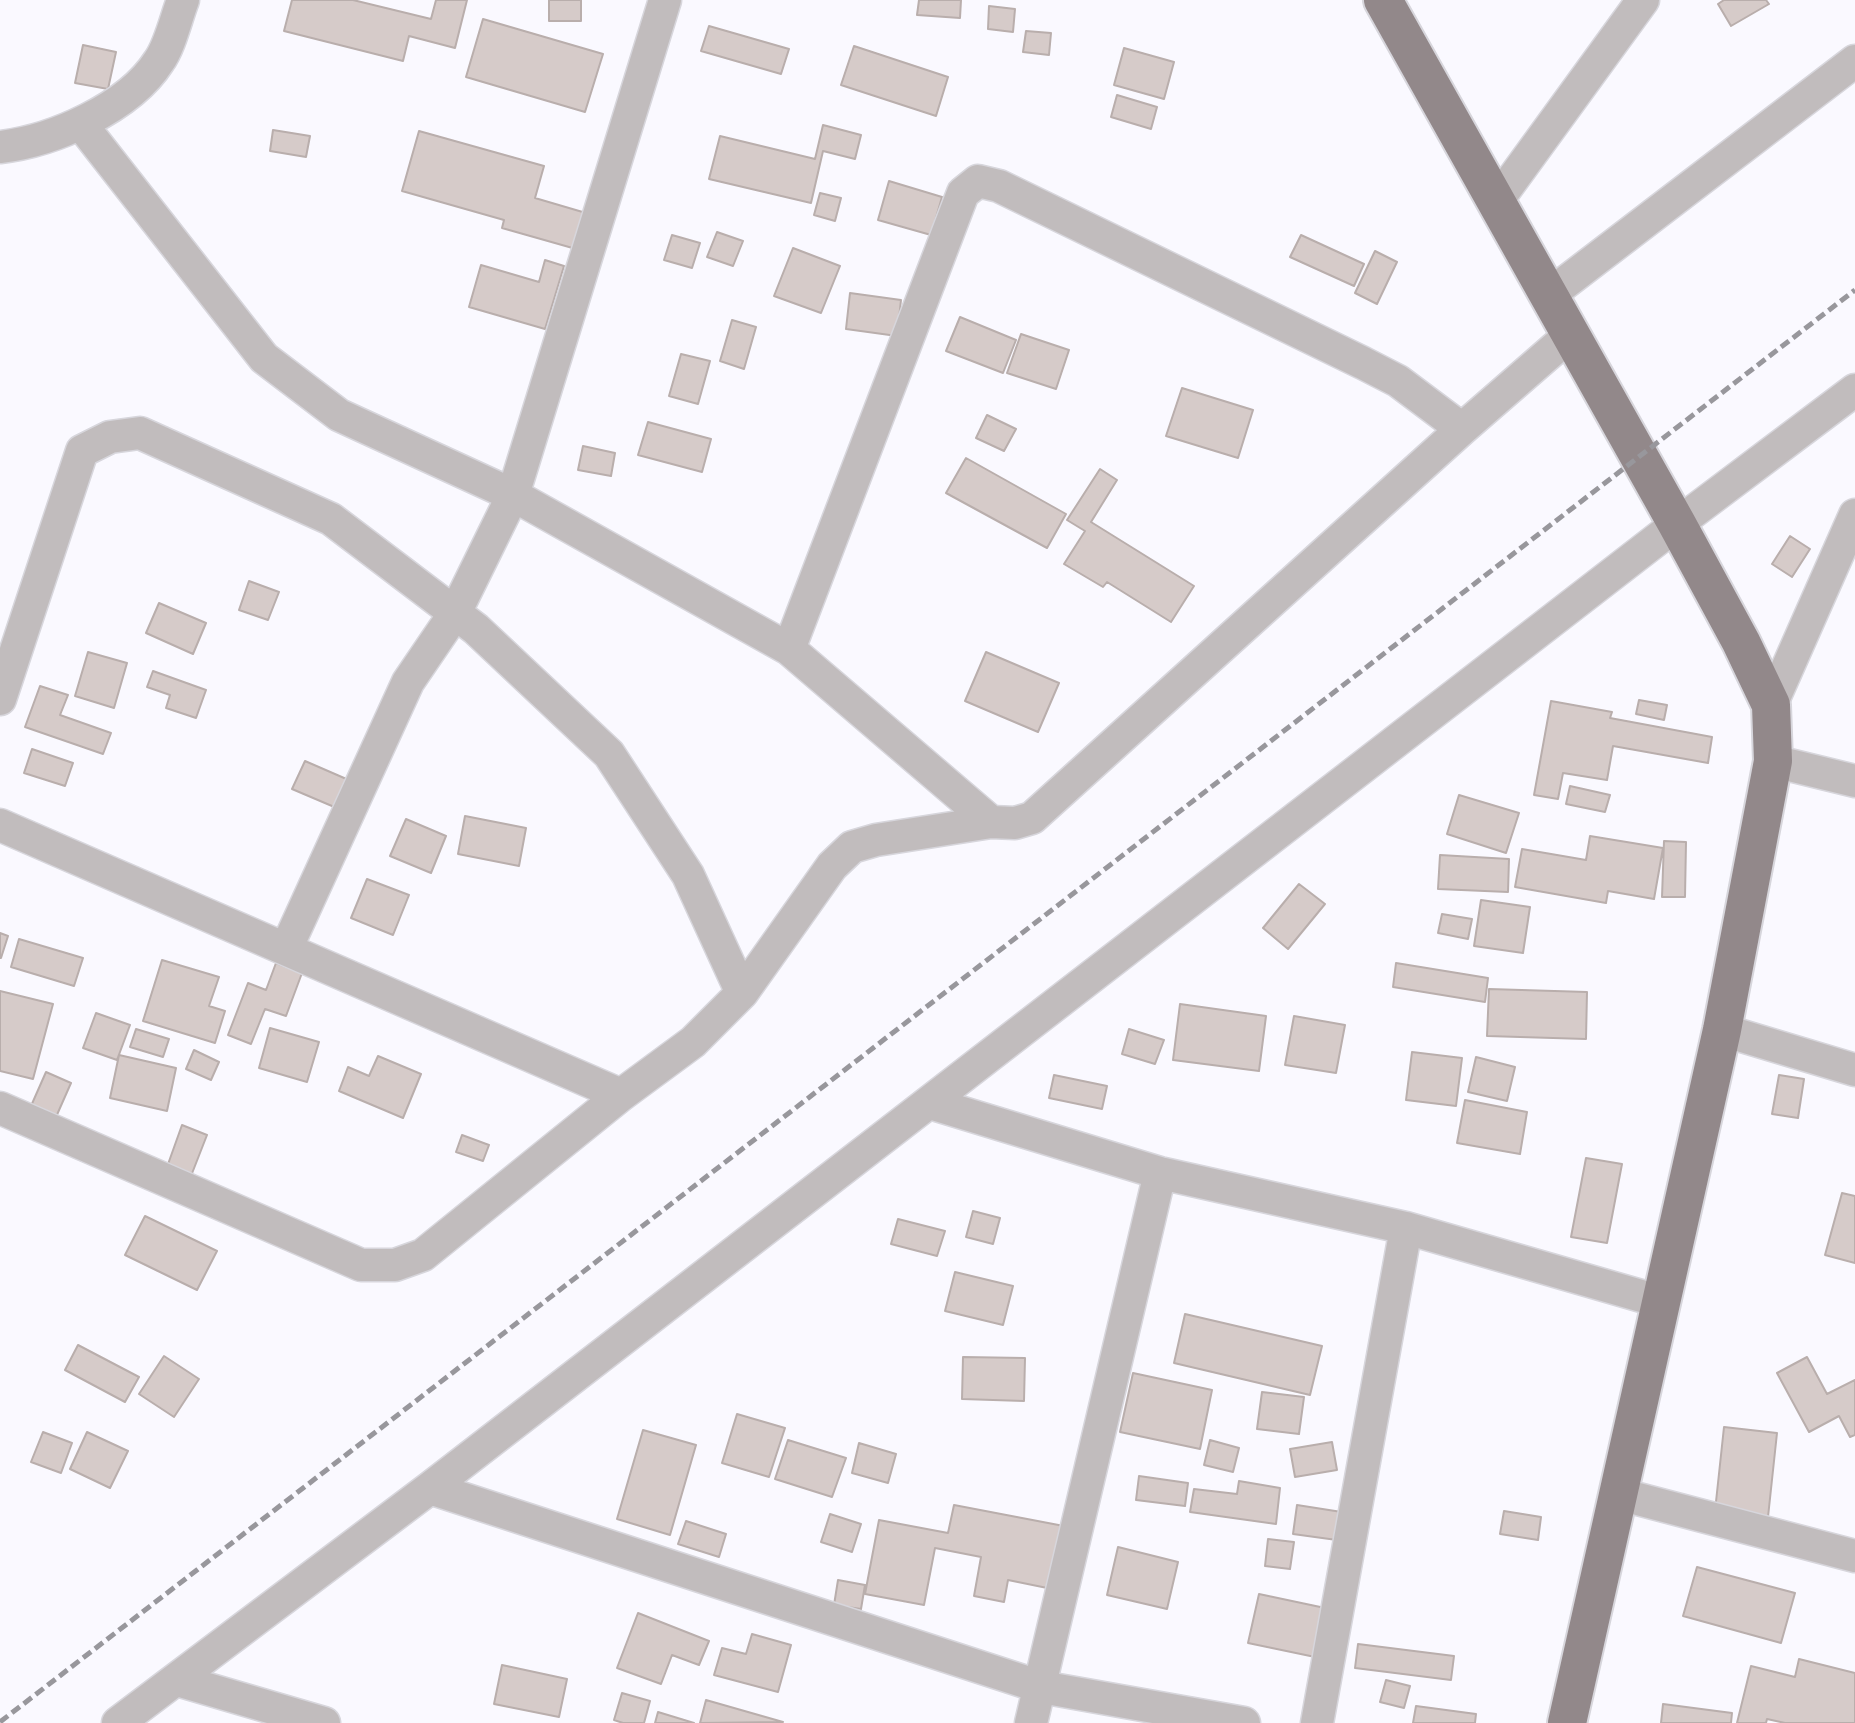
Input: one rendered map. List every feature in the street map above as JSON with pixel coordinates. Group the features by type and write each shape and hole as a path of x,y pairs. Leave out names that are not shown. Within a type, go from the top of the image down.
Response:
{"main road":[{"path":"1383,0 1677,524 1741,642 1771,705 1773,761 1722,1030 1567,1723"}],"street":[{"path":"0,147 25,144 81,124 129,94 160,61 183,0"},
{"path":"286,949 408,682 455,613 513,495 664,0"},
{"path":"1496,202 1643,0"},
{"path":"1549,295 1855,61"},
{"path":"81,124 264,358 339,415 513,495 789,649 990,822"},
{"path":"789,649 963,193 978,181 999,186 1363,363 1398,381 1462,429"},
{"path":"0,1108 361,1265 395,1265 423,1255 621,1095 693,1042 742,993 832,866 852,847 876,840 990,822 1015,823 1032,818 1462,429 1570,335"},
{"path":"118,1723 430,1488 1677,524 1855,390"},
{"path":"0,699 82,451 110,437 140,433 331,519 476,629 609,754 688,875 742,993"},
{"path":"1771,705 1855,516"},
{"path":"1773,761 1855,781"},
{"path":"0,825 621,1095"},
{"path":"1722,1030 1855,1070"},
{"path":"930,1103 1160,1173 1406,1228 1662,1302"},
{"path":"1031,1723 1160,1173"},
{"path":"1317,1723 1406,1228"},
{"path":"430,1488 1041,1687 1244,1723"},
{"path":"1619,1494 1855,1556"},
{"path":"177,1680 324,1723"}],"building":[{"path":"292,0 353,0 431,19 436,0 467,0 455,48 409,36 403,61 284,31"},
{"path":"549,0 581,0 581,21 549,21"},
{"path":"919,0 961,0 960,18 917,15"},
{"path":"1724,0 1766,0 1769,4 1731,26 1718,4"},
{"path":"989,6 1015,9 1013,32 988,29"},
{"path":"483,19 603,54 585,112 466,77"},
{"path":"709,26 789,49 781,74 701,51"},
{"path":"1026,31 1051,33 1049,55 1023,52"},
{"path":"83,45 116,52 108,89 75,83"},
{"path":"854,46 948,77 936,116 841,85"},
{"path":"1124,48 1174,62 1164,99 1114,85"},
{"path":"1117,95 1157,107 1151,129 1111,117"},
{"path":"823,125 861,135 855,159 823,151 811,203 709,179 720,136 815,159"},
{"path":"273,130 310,136 306,157 270,151"},
{"path":"419,131 544,166 535,198 586,213 576,249 502,228 504,220 402,191"},
{"path":"889,181 942,197 931,235 878,220"},
{"path":"820,193 841,198 835,221 814,215"},
{"path":"717,232 743,241 733,266 707,257"},
{"path":"672,235 700,243 692,268 664,260"},
{"path":"1301,235 1364,264 1354,286 1290,257"},
{"path":"793,248 840,266 821,313 774,296"},
{"path":"1375,251 1397,262 1377,304 1355,293"},
{"path":"545,260 564,266 545,329 469,307 481,265 539,282"},
{"path":"850,293 901,300 897,336 846,329"},
{"path":"960,317 1016,340 1003,373 946,351"},
{"path":"732,320 756,327 744,369 720,361"},
{"path":"1021,334 1069,350 1056,389 1007,373"},
{"path":"681,354 710,361 698,404 669,396"},
{"path":"1182,388 1253,410 1238,458 1166,436"},
{"path":"987,415 1016,429 1004,451 976,438"},
{"path":"648,422 711,439 702,472 638,455"},
{"path":"583,446 615,453 611,476 578,470"},
{"path":"966,458 1066,514 1047,548 946,493"},
{"path":"1100,469 1117,480 1091,522 1194,586 1171,622 1107,582 1103,587 1064,564 1085,531 1067,520"},
{"path":"1790,536 1810,549 1792,577 1772,564"},
{"path":"249,581 279,592 268,620 239,610"},
{"path":"159,603 206,623 193,654 146,633"},
{"path":"88,652 127,663 114,708 75,696"},
{"path":"986,652 1059,683 1038,732 965,701"},
{"path":"153,671 206,690 196,718 166,708 170,695 147,687"},
{"path":"40,686 68,695 60,715 111,733 103,754 25,727"},
{"path":"1639,700 1667,705 1664,720 1636,714"},
{"path":"1551,701 1612,712 1610,718 1712,737 1708,763 1613,746 1607,780 1563,773 1558,799 1534,795"},
{"path":"32,749 73,763 65,786 24,773"},
{"path":"305,761 351,781 339,809 292,789"},
{"path":"1570,786 1610,795 1605,812 1566,804"},
{"path":"1459,795 1519,813 1506,853 1447,834"},
{"path":"465,816 526,828 519,866 458,854"},
{"path":"406,819 446,836 431,873 390,856"},
{"path":"1590,836 1663,848 1654,899 1608,891 1606,903 1515,887 1522,849 1586,860"},
{"path":"1664,841 1686,842 1685,897 1662,897"},
{"path":"1440,855 1509,859 1508,892 1438,889"},
{"path":"367,879 409,895 393,935 351,918"},
{"path":"1299,884 1325,904 1288,949 1263,928"},
{"path":"1481,900 1530,907 1523,953 1474,946"},
{"path":"1442,914 1472,919 1468,939 1438,933"},
{"path":"0,933 8,936 1,958 0,958"},
{"path":"19,939 83,958 74,986 11,967"},
{"path":"162,960 219,977 209,1006 225,1011 215,1043 143,1021"},
{"path":"276,963 302,973 286,1016 265,1009 251,1044 228,1035 248,983 266,990"},
{"path":"1396,963 1488,978 1485,1002 1393,987"},
{"path":"1489,989 1587,992 1586,1039 1487,1036"},
{"path":"0,991 53,1004 33,1079 0,1071"},
{"path":"1180,1004 1266,1016 1259,1071 1173,1060"},
{"path":"96,1013 130,1025 117,1060 83,1048"},
{"path":"1294,1016 1345,1025 1336,1073 1285,1065"},
{"path":"270,1028 319,1042 307,1082 259,1068"},
{"path":"136,1029 169,1039 163,1057 130,1047"},
{"path":"1129,1029 1164,1040 1155,1064 1122,1054"},
{"path":"194,1050 219,1062 211,1080 186,1069"},
{"path":"1412,1052 1462,1058 1456,1106 1406,1100"},
{"path":"119,1055 176,1068 167,1111 110,1098"},
{"path":"378,1056 421,1074 403,1118 339,1091 348,1067 369,1076"},
{"path":"1476,1057 1515,1067 1507,1101 1468,1092"},
{"path":"46,1072 71,1083 56,1117 31,1106"},
{"path":"1054,1075 1107,1086 1102,1109 1049,1098"},
{"path":"1779,1075 1804,1079 1798,1118 1772,1114"},
{"path":"1465,1100 1527,1112 1520,1154 1457,1143"},
{"path":"182,1125 207,1135 191,1176 167,1167"},
{"path":"462,1135 489,1145 483,1161 456,1152"},
{"path":"1586,1158 1622,1164 1607,1243 1571,1237"},
{"path":"1842,1193 1855,1196 1855,1263 1825,1255"},
{"path":"973,1211 1000,1218 993,1244 966,1237"},
{"path":"145,1216 217,1251 197,1290 125,1255"},
{"path":"898,1219 945,1231 937,1256 891,1244"},
{"path":"955,1272 1013,1286 1003,1325 945,1311"},
{"path":"1185,1314 1322,1346 1310,1395 1174,1363"},
{"path":"78,1345 139,1377 125,1402 65,1370"},
{"path":"164,1356 199,1379 174,1417 139,1394"},
{"path":"963,1357 1025,1358 1024,1401 962,1399"},
{"path":"1807,1357 1827,1394 1855,1380 1855,1435 1850,1437 1839,1416 1809,1432 1777,1373"},
{"path":"1133,1373 1212,1390 1200,1449 1120,1432"},
{"path":"1262,1392 1304,1397 1299,1434 1257,1429"},
{"path":"737,1414 785,1428 769,1477 722,1463"},
{"path":"1724,1427 1777,1433 1768,1517 1715,1511"},
{"path":"643,1430 696,1445 670,1535 617,1519"},
{"path":"43,1432 72,1443 61,1473 31,1462"},
{"path":"87,1432 128,1451 110,1488 70,1469"},
{"path":"788,1440 846,1458 832,1497 775,1479"},
{"path":"1210,1440 1239,1448 1233,1472 1204,1465"},
{"path":"1332,1442 1337,1470 1295,1477 1290,1449"},
{"path":"859,1443 896,1454 888,1483 852,1473"},
{"path":"1139,1476 1188,1483 1185,1506 1136,1500"},
{"path":"1239,1481 1280,1488 1276,1524 1190,1512 1194,1489 1237,1494"},
{"path":"954,1505 1069,1527 1057,1590 1008,1580 1004,1602 974,1596 981,1557 935,1548 924,1605 865,1594 879,1520 948,1533"},
{"path":"1297,1505 1348,1513 1344,1541 1293,1534"},
{"path":"1504,1511 1541,1517 1538,1540 1500,1534"},
{"path":"830,1514 861,1524 852,1552 821,1542"},
{"path":"686,1521 726,1534 719,1557 678,1544"},
{"path":"1268,1539 1294,1542 1290,1569 1265,1566"},
{"path":"1118,1547 1178,1562 1167,1609 1107,1595"},
{"path":"1697,1567 1795,1593 1781,1643 1683,1616"},
{"path":"838,1580 865,1585 861,1609 834,1605"},
{"path":"1259,1594 1325,1608 1315,1657 1248,1643"},
{"path":"638,1613 709,1641 699,1665 672,1655 661,1684 617,1668"},
{"path":"752,1634 791,1645 778,1692 714,1675 722,1648 746,1654"},
{"path":"1358,1644 1454,1656 1451,1680 1355,1668"},
{"path":"1799,1659 1855,1673 1855,1723 1785,1723 1767,1719 1766,1723 1737,1723 1751,1666 1795,1677"},
{"path":"502,1665 567,1679 559,1717 494,1704"},
{"path":"1386,1680 1410,1686 1404,1708 1380,1702"},
{"path":"622,1693 650,1701 644,1723 614,1720"},
{"path":"706,1700 783,1722 700,1723"},
{"path":"1663,1704 1732,1713 1731,1723 1661,1723"},
{"path":"1416,1706 1476,1714 1475,1723 1413,1723"},
{"path":"658,1712 694,1723 655,1723"}],"railway":[{"path":"0,1722 1855,290"}]}
